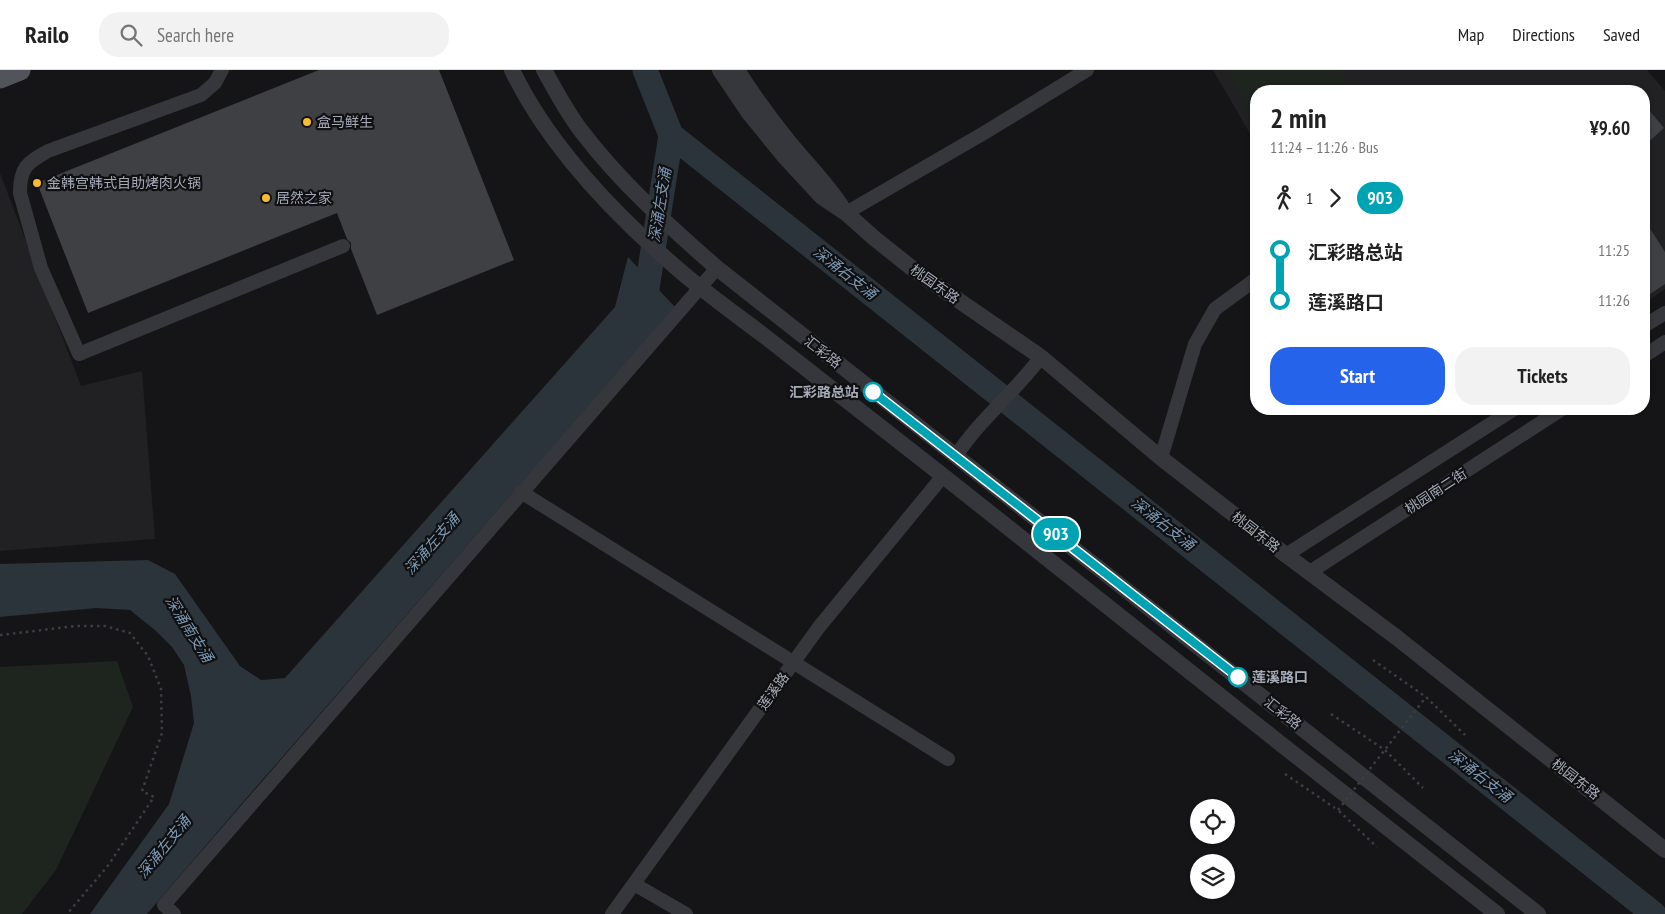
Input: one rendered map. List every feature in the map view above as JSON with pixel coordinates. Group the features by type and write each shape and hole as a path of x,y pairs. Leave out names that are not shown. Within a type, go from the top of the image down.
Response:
{"main road":[{"path":"0,78 20,70"}],"street":[{"path":"222,70 215,83 201,96 48,151 24,168 20,182 20,192 41,268 79,354 343,246"},
{"name":"汇彩路","path":"512,70 521,88 555,140 622,216 681,272 943,476 1325,780 1497,914"},
{"name":"汇彩路","path":"544,70 581,131 634,191 717,268 1538,914"},
{"name":"桃园东路","path":"720,70 749,113 784,156 822,197 846,214 913,270 1041,357 1161,458 1396,637 1665,850"},
{"name":"桃园东路","path":"737,70 789,142 829,187 846,214"},
{"path":"846,214 1087,70"},
{"path":"174,914 164,905 717,268"},
{"path":"1161,458 1195,344 1214,309 1250,282"},
{"path":"1650,322 1665,313"},
{"path":"763,335 778,316"},
{"path":"1650,350 1665,342"},
{"path":"956,456 989,413 1026,377 1041,357"},
{"name":"桃园南二街","path":"1286,555 1505,415"},
{"name":"桃园南二街","path":"1310,572 1553,415"},
{"name":"莲溪路","path":"612,914 794,662 853,584 943,476"},
{"path":"521,492 948,758"},
{"path":"634,884 686,914"}],"path":[{"path":"0,635 76,626 105,626 130,633 148,656 161,689 162,733 142,791 154,797 107,867 67,914"},
{"path":"1373,660 1426,697 1465,735"},
{"path":"1338,810 1426,697"},
{"path":"1331,714 1384,750 1423,788"},
{"path":"1284,774 1338,810 1377,847"}],"shaded area":[{"path":"1213,70 1647,70 1665,91 1665,289 1650,300 1650,85 1250,85 1250,134"},
{"path":"1226,70 1341,70 1349,85 1250,85 1250,111"},
{"path":"0,173 81,386 142,371 155,539 0,551"},
{"path":"117,661 133,707 56,870 22,914 0,914 0,667"}],"water":[{"name":"深涌南支涌","path":"628,257 675,307 147,914 90,914 169,804 194,723 191,696 184,665 172,647 130,610 96,608 0,617 0,564 148,560 175,574 240,666 261,680 285,678 615,307"}],"building":[{"name":"居然之家","path":"319,70 439,70 514,260 377,315 351,249 351,243 347,239 337,213 88,313 37,183"},
{"path":"1650,111 1664,128 1650,141"},
{"path":"1650,228 1665,252 1665,284 1650,294"}],"waterway":[{"name":"深涌右支涌","path":"645,70 671,135 1654,914"},
{"name":"深涌左支涌","path":"637,310 645,301 671,135"}],"bus line":[{"name":"903","path":"873,392 1238,677"}],"place":[{"name":"盒马鲜生","path":"307,122"},
{"name":"金韩宫韩式自助烤肉火锅","path":"37,183"},
{"name":"居然之家","path":"266,198"},
{"name":"汇彩路总站","path":"873,392"},
{"name":"莲溪路口","path":"1238,677"}]}
